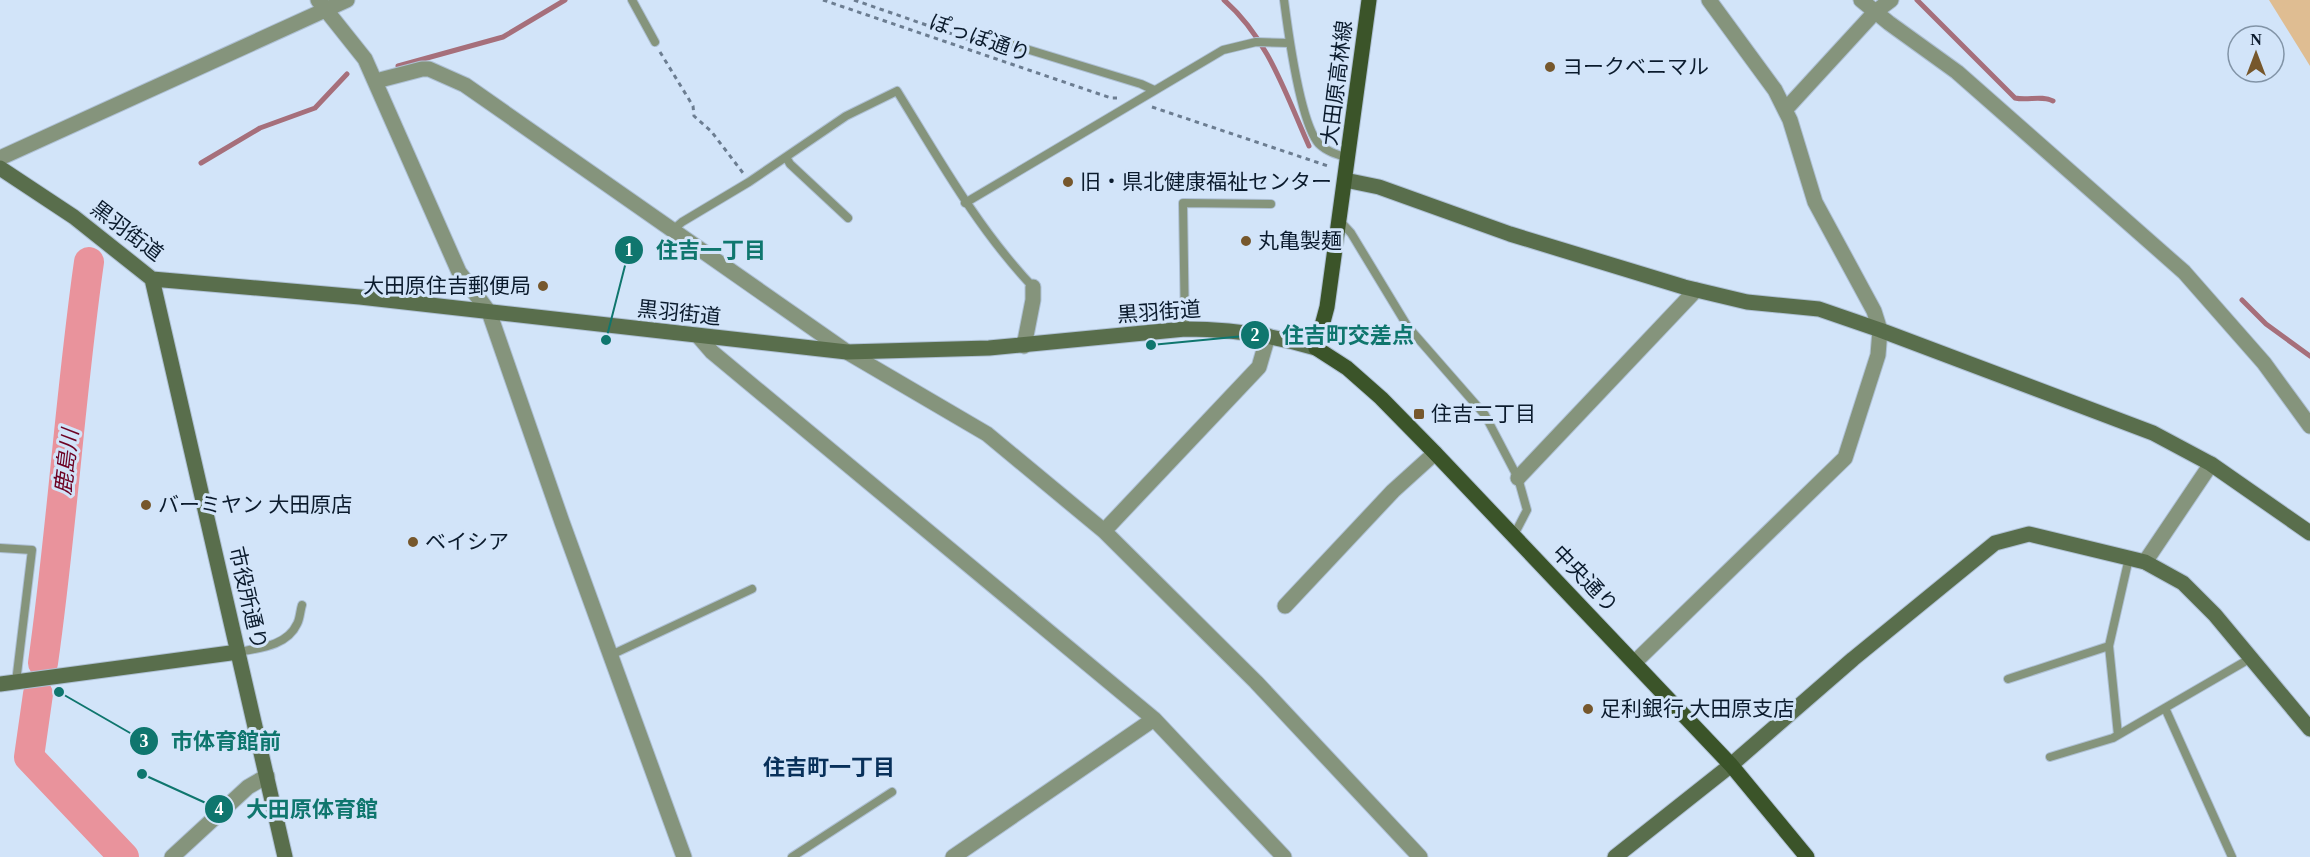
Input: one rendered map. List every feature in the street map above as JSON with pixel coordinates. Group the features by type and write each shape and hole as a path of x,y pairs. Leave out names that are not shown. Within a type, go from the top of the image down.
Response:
{"main road":[{"name":"大田原高林線","path":"1316,348 1326,312 1369,0"},
{"name":"中央通り","path":"1316,348 1347,368 1381,398 1731,765 1807,857"}],"street":[{"path":"0,158 322,5 347,0"},
{"path":"1635,662 1845,458 1878,355 1880,330 1874,311 1815,202 1785,110 1775,90 1709,0"},
{"path":"1861,0 1957,72 2184,272 2264,363 2310,426"},
{"path":"1785,110 1875,12 1891,0"},
{"path":"322,5 365,59 459,272 489,312 684,857"},
{"path":"376,81 429,69 465,85 847,352 987,434 1104,531 1256,682 1420,857"},
{"name":"黒羽街道","path":"0,168 74,217 152,279 278,288 847,352 917,352 1024,346 1185,329 1213,329 1268,336 1316,348"},
{"path":"1345,180 1379,187 1510,234 1696,290 1747,302 1819,309 1880,330 2153,433 2211,464 2310,533"},
{"name":"市役所通り","path":"152,279 285,857"},
{"path":"1024,346 1033,300 1033,287"},
{"path":"1518,478 1696,290"},
{"path":"1104,531 1259,367 1268,336"},
{"path":"699,337 712,352 1154,718 1284,857"},
{"path":"1285,606 1394,491 1434,453"},
{"path":"2145,562 2211,464"},
{"path":"1615,857 1731,765 1853,659 1995,543 2029,534 2145,562 2183,583 2215,615 2310,729"},
{"path":"0,684 238,652"},
{"path":"952,857 1154,718"},
{"path":"172,857 248,787 267,776"}],"lane":[{"path":"632,0 655,42"},
{"path":"1284,0 1289,43 1302,104 1318,143 1333,153 1348,158"},
{"path":"1000,41 1154,90"},
{"path":"965,202 1223,50 1256,42 1289,43"},
{"path":"674,230 682,222 749,182 846,116 897,91 965,202 1018,272 1033,287"},
{"path":"786,157 790,164 848,218"},
{"path":"1185,329 1183,203 1271,204"},
{"path":"1339,220 1351,233 1408,327 1485,415 1518,478 1527,510 1514,536"},
{"path":"0,548 32,550 16,682"},
{"path":"2118,735 2109,646 2129,558"},
{"path":"611,655 752,589"},
{"path":"238,652 274,645 288,636 297,625 302,605"},
{"path":"2008,679 2109,646"},
{"path":"2050,757 2118,735 2251,658"},
{"path":"2165,708 2232,857"},
{"path":"792,857 892,792"}],"path":[{"name":"ぽっぽ通り","path":"824,0 1111,98 1119,98"},
{"path":"655,42 693,106 694,116 711,131 749,182"},
{"path":"1148,105 1332,167"}],"shaded area":[{"path":"2269,0 2310,0 2310,66 2286,24"}],"waterway":[{"path":"398,66 503,37 565,0"},
{"path":"1224,0 1253,32 1264,49 1284,87 1309,146"},
{"path":"1917,0 2015,98 2044,98 2053,101"},
{"path":"201,163 260,128 315,108 347,74"},
{"name":"鹿島川","path":"43,663 89,262"},
{"path":"2242,300 2266,324 2310,356"},
{"name":"鹿島川","path":"38,694 29,757 124,857"}],"place":[{"name":"ヨークベニマル","path":"1550,67"},
{"name":"旧・県北健康福祉センター","path":"1068,182"},
{"name":"丸亀製麺","path":"1246,241"},
{"name":"大田原住吉郵便局","path":"543,286"},
{"name":"住吉一丁目","path":"606,340"},
{"name":"住吉町交差点","path":"1151,345"},
{"name":"住吉二丁目","path":"1419,414"},
{"name":"バーミヤン 大田原店","path":"146,505"},
{"name":"ベイシア","path":"413,542"},
{"name":"市体育館前","path":"59,692"},
{"name":"足利銀行 大田原支店","path":"1588,709"},
{"name":"大田原体育館","path":"142,774"}],"district":[{"name":"住吉町一丁目","path":"829,767"}]}
